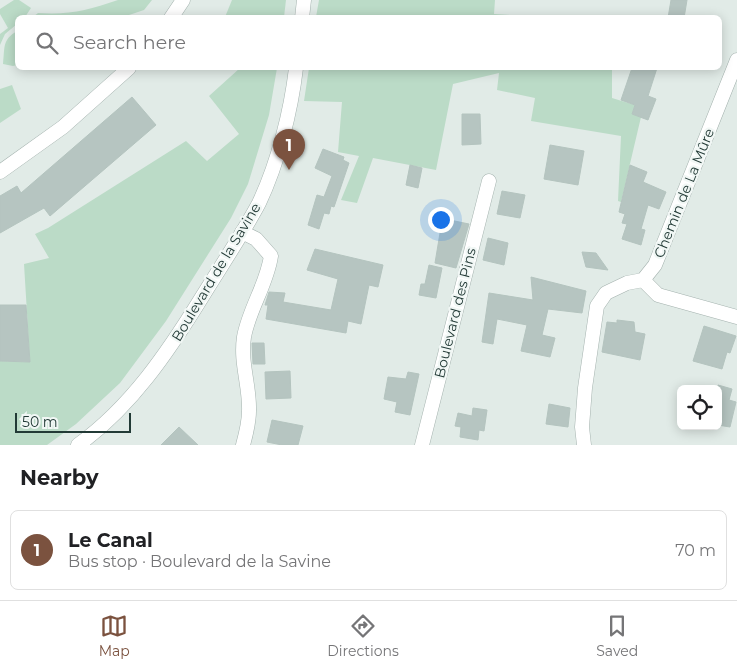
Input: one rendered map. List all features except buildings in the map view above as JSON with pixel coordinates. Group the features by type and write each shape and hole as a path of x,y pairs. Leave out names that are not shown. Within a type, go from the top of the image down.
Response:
{"street":[{"path":"173,15 183,0"},
{"path":"302,15 304,0"},
{"name":"Chemin de La Mûre","path":"643,280 655,265 666,240 737,60"},
{"path":"0,172 63,128 127,70"},
{"name":"Boulevard de la Savine","path":"78,445 118,411 139,389 174,342 242,232 259,202 270,174 284,131 296,70"},
{"name":"Boulevard des Pins","path":"422,445 489,181"},
{"path":"242,232 256,239 272,256 244,336 242,360 250,410 243,445"},
{"path":"584,445 582,428 585,388 597,306 606,292 627,283 643,280 658,295 737,317"}],"green space":[{"path":"14,0 19,0 31,8 26,15 15,15 15,26 5,34 0,45 0,34 8,28 0,14 0,9"},
{"path":"118,0 152,0 144,10 129,15 36,15 38,13 60,13 97,7"},
{"path":"232,0 286,0 284,15 226,15"},
{"path":"319,0 495,0 494,14 508,15 316,15"},
{"path":"15,32 15,66 13,66 3,64 4,48"},
{"path":"238,70 277,70 269,115 248,184 231,218 166,321 120,383 76,424 47,445 0,445 0,361 30,362 24,264 49,258 35,234 48,228 186,141 207,161 239,134 209,96"},
{"path":"309,70 612,70 612,98 635,105 632,114 641,117 621,202 618,201 621,136 531,121 535,98 497,90 499,73 453,84 436,170 373,158 357,203 341,200 359,156 338,152 342,102 304,101"},
{"path":"12,85 21,109 0,123 0,89"}],"place":[{"name":"Le Canal","path":"289,170"}]}
